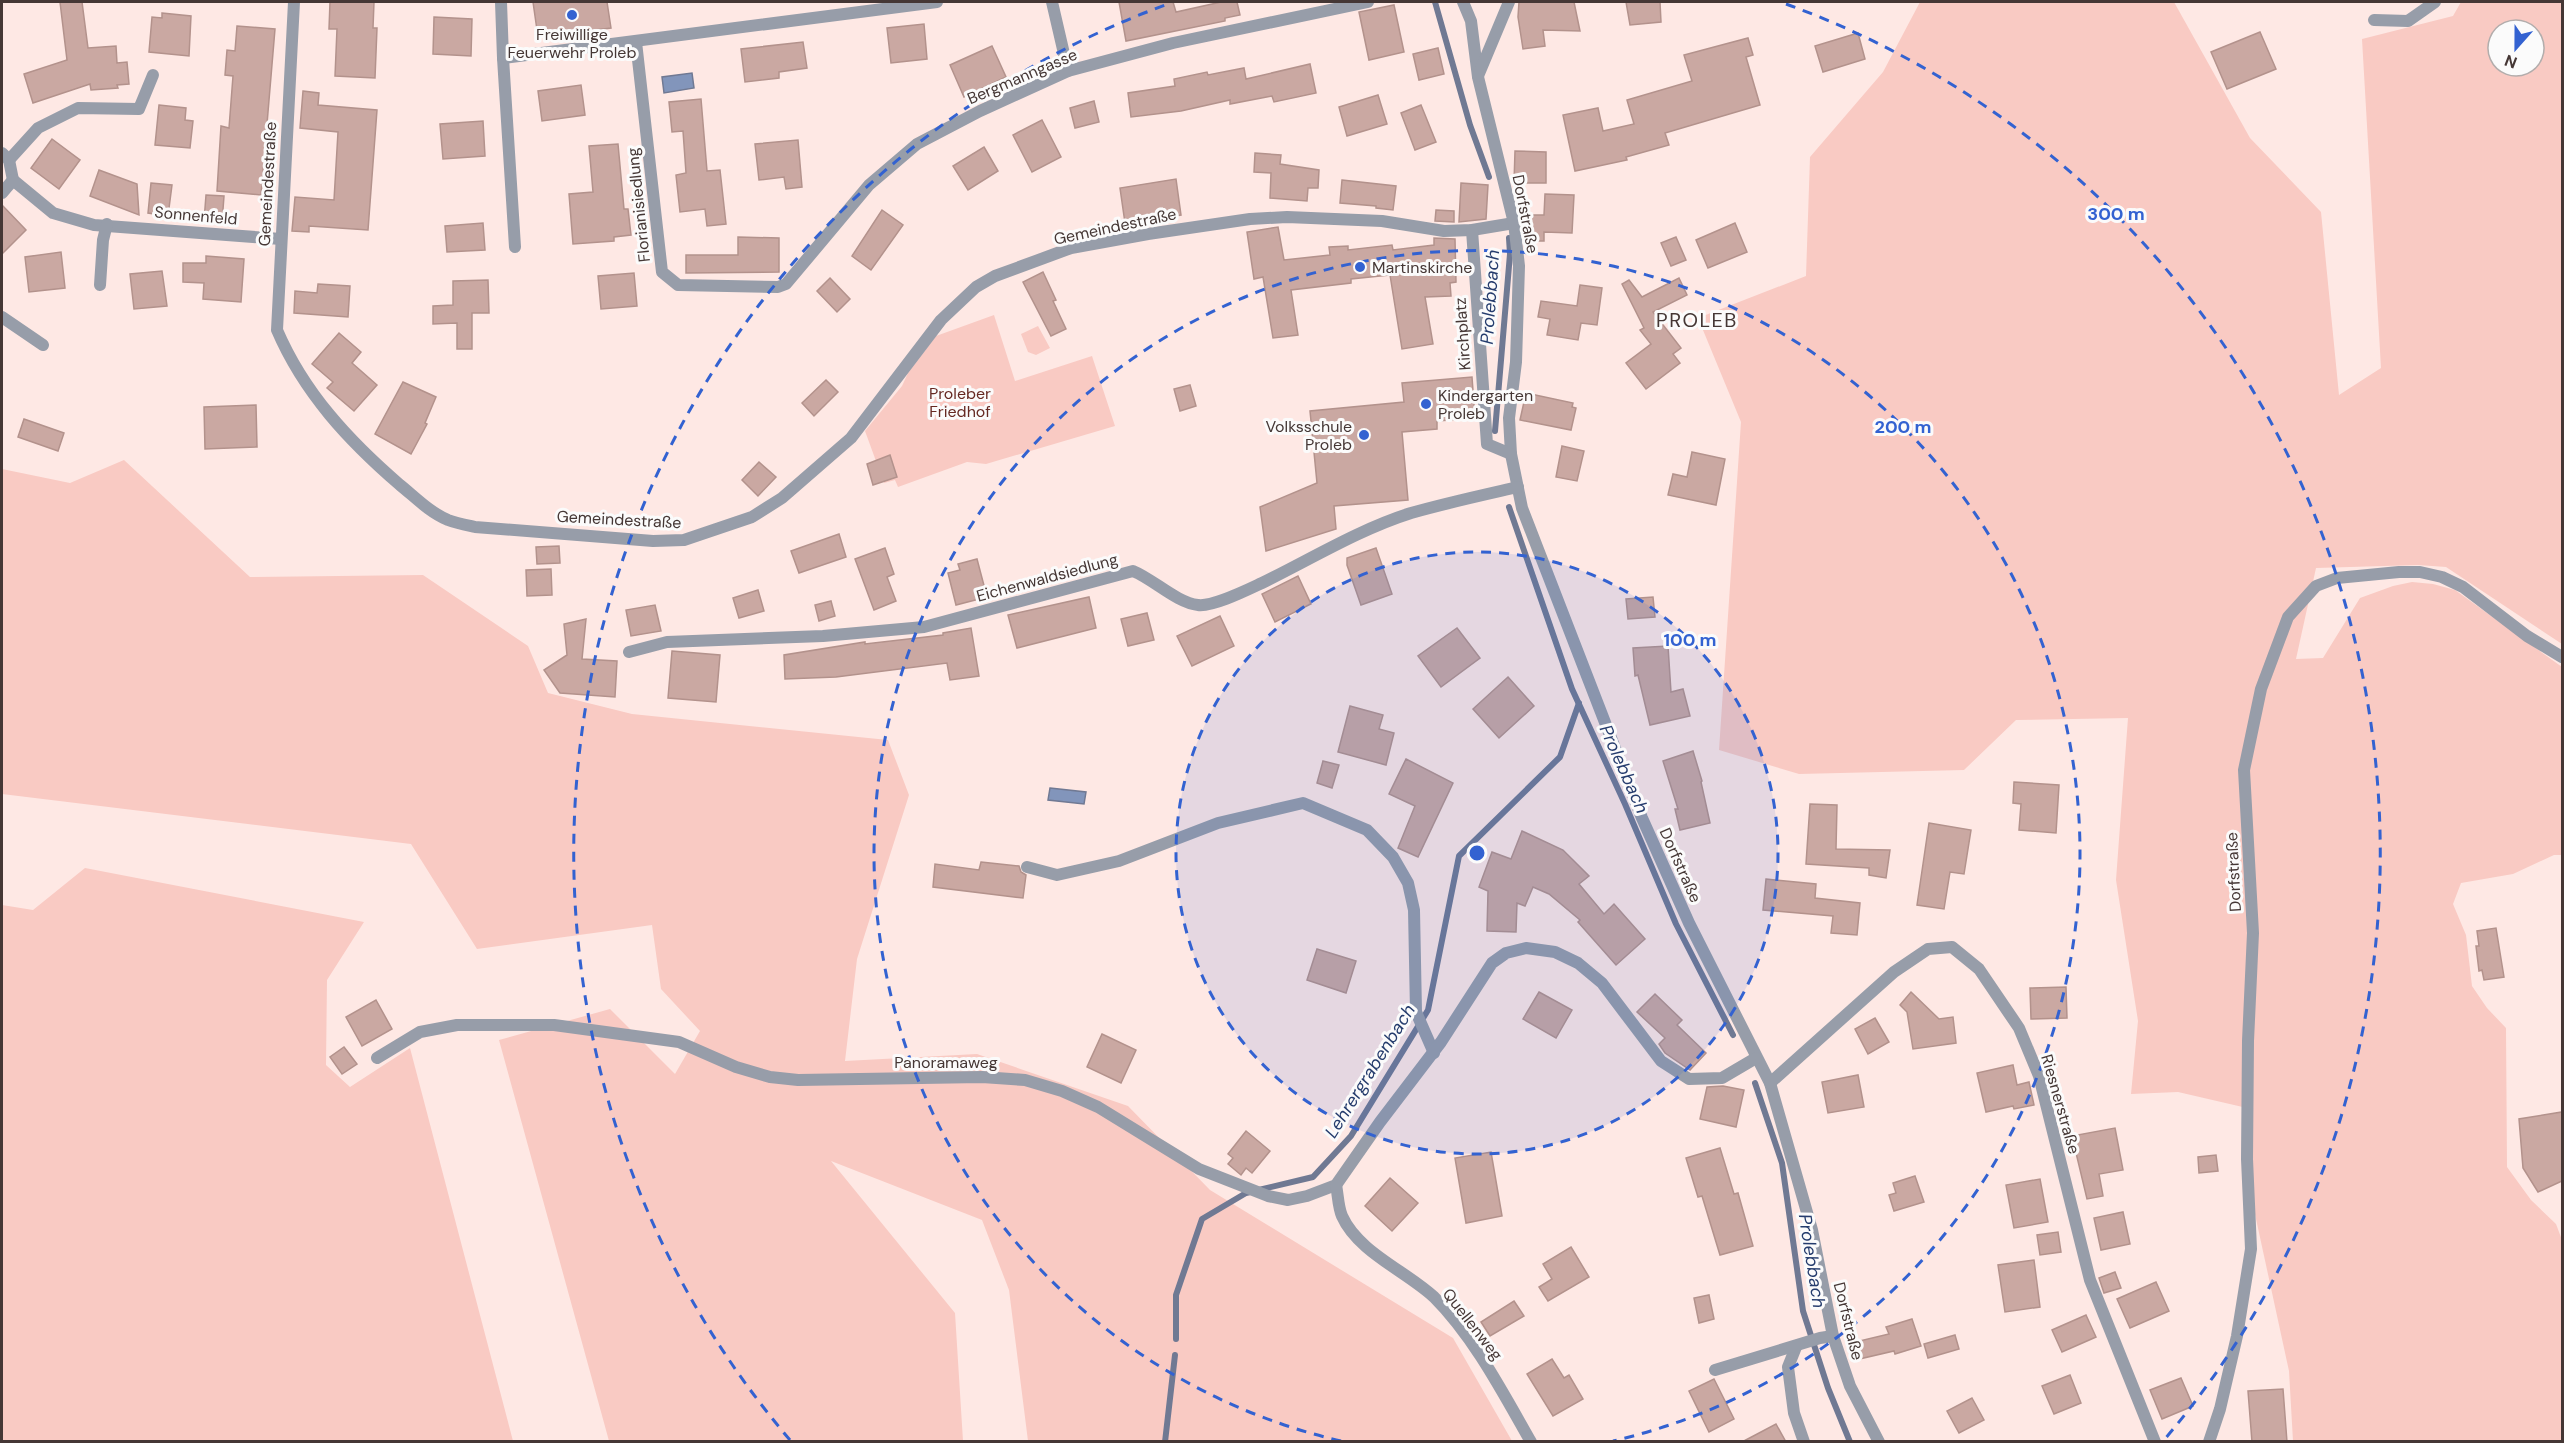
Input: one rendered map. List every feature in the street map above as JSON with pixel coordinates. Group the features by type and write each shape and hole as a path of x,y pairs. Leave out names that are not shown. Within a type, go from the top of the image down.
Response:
{"street":[{"name":"Gemeindestraße","path":"294,2 277,330 289,358 315,397 360,450 428,508 448,520 475,527 653,541 684,540 705,535 752,517 782,498 851,438 956,303 995,276 1071,248 1250,219 1287,217 1382,221 1444,231 1473,230 1514,223"},
{"path":"501,2 515,247"},
{"path":"503,58 937,2"},
{"path":"1052,2 1068,71"},
{"name":"Bergmanngasse","path":"786,284 869,185 917,144 980,111 1068,71 1173,43 1368,2"},
{"name":"Dorfstraße","path":"1463,2 1471,21 1478,77 1514,223 1520,266 1516,362 1509,418 1511,454 1522,508 1642,818 1689,923 1770,1083 1812,1230 1827,1337 1879,1442"},
{"path":"1478,77 1509,2"},
{"path":"2374,20 2408,21 2435,2"},
{"name":"Florianisiedlung","path":"636,42 662,272 678,285 765,287 786,284"},
{"path":"2,193 13,180 5,157 38,128 78,108 139,109 153,75"},
{"name":"Sonnenfeld","path":"13,180 53,213 94,225 281,239"},
{"path":"100,285 103,240 108,225"},
{"name":"Kirchplatz","path":"1473,230 1487,444 1511,454"},
{"path":"2,317 43,345"},
{"name":"Eichenwaldsiedlung","path":"629,652 667,642 824,636 924,627 1133,571 1149,578 1181,599 1198,606 1214,603 1252,588 1379,525 1411,513 1518,487"},
{"name":"Dorfstraße","path":"2209,1442 2220,1409 2237,1335 2251,1249 2247,1159 2248,1041 2253,933 2244,770 2261,689 2288,617 2316,586 2337,578 2420,572 2442,577 2463,587 2527,636 2562,657"},
{"path":"1027,867 1058,876 1119,861 1218,823 1303,802 1367,830 1393,857 1408,883 1414,910 1416,1012 1431,1047"},
{"name":"Riesnerstraße","path":"1770,1083 1894,972 1928,949 1952,947 1979,969 2019,1028 2039,1076 2090,1280 2155,1442"},
{"path":"1336,1185 1492,963 1506,953 1526,948 1555,952 1578,963 1602,982 1661,1061 1689,1079 1722,1078 1756,1058"},
{"name":"Panoramaweg","path":"377,1058 420,1032 457,1025 554,1025 679,1042 736,1067 770,1077 798,1080 982,1077 1025,1080 1062,1091 1098,1107 1198,1169 1268,1196 1288,1200 1307,1196 1336,1185"},
{"name":"Quellenweg","path":"1336,1185 1342,1216 1365,1248 1391,1263 1434,1298 1476,1349 1531,1442"},
{"path":"1715,1370 1827,1337"},
{"path":"1796,1347 1788,1367 1794,1413 1804,1442"}],"green space":[{"path":"1920,2 2174,2 2250,138 2321,212 2339,395 2381,368 2362,39 2453,16 2461,2 2562,2 2562,644 2446,567 2418,565 2316,568 2296,659 2323,658 2360,598 2412,582 2433,584 2455,590 2562,667 2562,855 2554,855 2513,874 2461,883 2453,904 2466,935 2472,986 2487,1008 2506,1028 2507,1167 2531,1200 2556,1224 2562,1240 2562,1441 2293,1441 2289,1371 2248,1182 2247,1108 2178,1092 2131,1094 2138,1021 2116,880 2128,718 2016,720 1964,770 1799,774 1719,750 1741,422 1698,318 1806,276 1810,157 1883,72"},
{"name":"Proleber Friedhof","path":"994,315 1015,381 1092,356 1115,426 986,464 967,462 898,487 895,480 884,483 865,431 902,386 908,373 936,336"},
{"path":"1038,326 1050,348 1036,355 1028,352 1021,334"},
{"path":"124,460 250,577 423,575 528,646 548,693 632,714 888,740 909,795 857,959 845,1061 977,1054 1128,1106 1210,1190 1453,1338 1512,1441 1028,1441 1009,1290 982,1220 831,1161 955,1313 963,1441 609,1441 499,1040 610,1009 675,1074 700,1031 661,989 652,925 477,949 411,844 2,794 2,469 70,483"},
{"path":"85,868 364,922 327,980 326,1065 350,1087 410,1048 513,1441 2,1441 2,905 33,910"}],"water":[{"path":"692,73 694,88 664,93 662,77"},
{"path":"1050,788 1086,792 1084,804 1048,800"}],"building":[{"path":"60,2 82,2 88,48 116,46 117,63 127,62 129,84 117,85 118,88 91,90 90,84 33,103 24,74 67,60"},
{"path":"330,2 374,2 373,28 377,28 375,78 335,76 337,29 329,29"},
{"name":"Freiwillige Feuerwehr Proleb","path":"533,2 607,2 611,28 538,37"},
{"path":"1119,2 1173,2 1176,12 1221,2 1237,2 1240,15 1225,18 1225,21 1126,41"},
{"path":"1519,2 1574,2 1580,31 1543,30 1545,46 1523,49 1518,17"},
{"path":"1626,2 1660,2 1661,22 1630,25"},
{"path":"1394,5 1404,52 1369,60 1359,12"},
{"path":"162,13 191,16 189,56 149,52 152,17 162,18"},
{"path":"434,17 472,19 471,56 433,54"},
{"path":"924,24 927,59 891,63 887,28"},
{"path":"237,26 275,29 261,195 217,191 221,126 229,128 233,76 225,75 227,50 235,51"},
{"path":"2260,32 2276,69 2227,89 2211,52"},
{"path":"1858,33 1865,59 1823,72 1815,46"},
{"path":"1748,38 1753,55 1746,57 1760,105 1665,133 1669,145 1626,157 1627,160 1575,171 1563,115 1598,108 1603,131 1634,124 1627,100 1692,81 1684,55"},
{"path":"803,42 807,68 779,72 779,78 745,82 741,49"},
{"path":"992,46 1006,77 964,97 950,65"},
{"path":"1438,48 1444,74 1419,80 1413,54"},
{"path":"1310,64 1316,93 1274,102 1272,96 1230,104 1230,100 1181,111 1131,117 1128,93 1175,86 1174,79 1244,68 1246,79"},
{"path":"581,85 585,115 542,121 538,91"},
{"path":"303,91 319,93 318,105 377,110 368,230 309,226 309,232 292,231 295,197 334,200 338,132 300,128"},
{"path":"1378,95 1387,124 1347,136 1339,107"},
{"path":"701,99 707,171 720,170 726,224 707,226 705,209 680,212 676,175 686,173 683,131 672,132 669,102"},
{"path":"1094,101 1099,122 1075,128 1070,108"},
{"path":"159,105 186,108 185,120 193,121 190,148 155,145"},
{"path":"1421,105 1436,142 1415,150 1401,113"},
{"path":"1042,120 1061,157 1032,172 1013,135"},
{"path":"483,121 485,156 443,159 440,124"},
{"path":"52,139 80,160 59,189 31,168"},
{"path":"798,140 802,187 786,189 784,177 759,180 755,144"},
{"path":"618,144 624,209 628,209 631,235 614,237 614,241 573,244 569,194 593,192 589,146"},
{"path":"984,147 998,171 968,190 953,166"},
{"path":"1515,151 1546,152 1546,183 1514,183"},
{"path":"1255,153 1281,155 1280,164 1319,170 1318,188 1308,188 1307,201 1270,198 1271,173 1254,172"},
{"path":"99,170 137,184 139,215 90,196"},
{"path":"1176,179 1181,215 1125,223 1120,188"},
{"path":"1342,180 1396,186 1393,210 1340,203"},
{"path":"151,183 172,185 168,216 148,213"},
{"path":"1461,183 1488,185 1486,219 1459,222"},
{"path":"1545,194 1574,195 1572,233 1544,232 1544,241 1524,241 1523,215 1544,215"},
{"path":"206,195 224,196 222,223 204,221"},
{"path":"2,205 26,230 2,254"},
{"path":"882,210 903,225 871,270 852,256"},
{"path":"1436,210 1454,211 1454,222 1435,221"},
{"path":"483,223 485,250 447,252 445,226"},
{"path":"1735,223 1747,252 1708,268 1696,240"},
{"path":"1278,227 1284,260 1330,255 1329,247 1348,246 1348,250 1392,245 1393,250 1434,245 1434,238 1455,239 1456,282 1450,283 1451,296 1425,297 1433,344 1402,349 1390,275 1351,279 1351,283 1291,290 1298,335 1273,338 1263,277 1254,279 1247,232"},
{"path":"738,237 779,238 779,272 686,273 686,255 738,255"},
{"path":"1676,237 1686,260 1671,266 1661,243"},
{"path":"61,252 65,288 29,292 25,257"},
{"path":"206,256 244,259 241,302 203,299 204,283 183,282 183,263 206,263"},
{"path":"162,271 167,306 134,309 130,274"},
{"path":"1043,272 1066,329 1051,336 1023,282"},
{"path":"634,273 637,306 601,309 598,276"},
{"path":"830,278 850,299 837,312 817,291"},
{"path":"1679,278 1687,295 1653,312 1681,348 1673,354 1680,363 1646,389 1626,363 1651,344 1640,330 1644,328 1622,284 1629,280 1642,297"},
{"path":"488,280 489,313 472,313 472,349 457,349 457,323 433,324 433,306 453,305 453,281"},
{"path":"318,284 350,286 348,317 294,313 295,291 317,293"},
{"path":"1580,285 1602,288 1597,325 1581,323 1578,340 1547,335 1550,319 1538,317 1541,301 1577,306"},
{"path":"339,333 361,352 352,363 377,385 354,411 327,388 333,382 312,364"},
{"path":"1472,377 1475,418 1437,421 1437,429 1402,432 1408,500 1334,506 1336,529 1266,551 1260,507 1317,483 1310,411 1404,402 1402,383"},
{"path":"826,380 838,392 814,416 802,403"},
{"path":"403,382 436,397 425,423 427,424 411,454 375,434"},
{"path":"1190,385 1196,406 1180,411 1174,389"},
{"path":"1526,393 1573,403 1572,407 1576,408 1571,430 1520,420"},
{"path":"256,405 257,447 205,449 204,407"},
{"path":"24,419 64,433 58,451 18,437"},
{"path":"1562,446 1584,451 1577,481 1556,477"},
{"path":"1692,452 1725,459 1716,505 1668,495 1673,474 1687,477"},
{"path":"890,455 897,477 873,485 867,464"},
{"path":"759,462 776,477 758,496 742,480"},
{"path":"839,534 846,557 799,573 791,551"},
{"path":"559,546 560,563 537,564 536,547"},
{"path":"885,548 894,574 887,577 896,601 874,610 855,559"},
{"path":"1376,548 1392,594 1361,605 1347,565 1347,558"},
{"path":"977,559 987,597 956,605 948,573 960,570 958,564"},
{"path":"551,569 552,595 527,596 526,570"},
{"path":"1298,576 1311,604 1275,622 1262,594"},
{"path":"758,590 764,611 739,618 733,598"},
{"path":"1089,597 1096,628 1017,648 1008,615"},
{"path":"1653,597 1655,617 1628,619 1626,599"},
{"path":"831,601 835,616 819,621 815,605"},
{"path":"655,605 661,631 631,636 626,610"},
{"path":"1147,613 1154,640 1128,646 1121,619"},
{"path":"1220,616 1234,646 1192,666 1177,636"},
{"path":"586,619 582,659 617,661 615,697 560,693 544,670 567,655 564,624"},
{"path":"971,628 979,676 950,680 947,663 836,677 785,679 784,655 865,642 865,644 943,635 943,633"},
{"path":"1457,628 1480,658 1441,687 1418,656"},
{"path":"1668,646 1671,692 1683,689 1690,716 1650,725 1638,675 1635,676 1633,648"},
{"path":"672,651 720,655 716,702 668,698"},
{"path":"1508,677 1534,706 1499,738 1473,709"},
{"path":"1350,706 1383,715 1379,729 1394,733 1386,765 1338,752"},
{"path":"1693,751 1702,781 1710,823 1680,830 1675,809 1678,809 1663,761"},
{"path":"1406,759 1453,783 1418,857 1398,848 1415,806 1389,794"},
{"path":"1323,761 1339,765 1332,788 1317,783"},
{"path":"2014,782 2059,785 2056,833 2019,830 2021,804 2013,803"},
{"path":"1810,804 1837,805 1836,849 1890,850 1886,878 1869,875 1869,868 1806,864"},
{"path":"1929,823 1971,830 1964,874 1950,872 1944,909 1917,905"},
{"path":"1522,831 1563,850 1589,876 1579,884 1604,914 1614,904 1645,939 1616,965 1578,922 1580,920 1549,894 1533,887 1525,906 1517,903 1516,932 1487,931 1488,891 1479,887 1492,852 1511,859"},
{"path":"981,862 1019,866 1021,872 1026,875 1023,898 933,887 935,864 979,870"},
{"path":"1766,879 1816,884 1815,898 1860,903 1857,935 1831,933 1833,916 1763,910"},
{"path":"2496,928 2504,977 2484,980 2482,970 2479,971 2477,931"},
{"path":"1317,949 1356,961 1346,993 1307,980"},
{"path":"2066,987 2067,1018 2031,1019 2030,988"},
{"path":"1539,992 1572,1010 1556,1038 1523,1019"},
{"path":"1911,992 1939,1019 1953,1017 1956,1043 1913,1049 1907,1012 1900,1005"},
{"path":"1655,994 1682,1020 1677,1025 1706,1053 1690,1070 1665,1053 1659,1044 1665,1038 1637,1012"},
{"path":"376,1000 392,1029 362,1046 346,1017"},
{"path":"1875,1018 1889,1042 1868,1054 1855,1029"},
{"path":"1102,1034 1136,1050 1121,1083 1087,1067"},
{"path":"344,1047 357,1064 342,1074 330,1057"},
{"path":"2013,1065 2017,1085 2029,1082 2034,1105 2014,1109 2013,1106 1986,1112 1977,1073"},
{"path":"1858,1075 1864,1107 1828,1113 1822,1082"},
{"path":"1723,1086 1744,1090 1736,1127 1700,1119 1707,1087"},
{"path":"2562,1112 2562,1181 2538,1192 2523,1168 2519,1119"},
{"path":"2115,1128 2123,1170 2099,1174 2103,1196 2087,1199 2072,1136"},
{"path":"1246,1131 1270,1151 1252,1173 1246,1168 1241,1175 1228,1164 1233,1158 1228,1154"},
{"path":"1720,1148 1734,1194 1738,1193 1753,1246 1720,1255 1702,1196 1698,1197 1686,1158"},
{"path":"1491,1152 1502,1216 1466,1223 1455,1158"},
{"path":"2216,1155 2218,1171 2199,1173 2198,1157"},
{"path":"1915,1176 1924,1202 1894,1211 1889,1195 1896,1193 1893,1183"},
{"path":"1390,1178 1418,1203 1392,1231 1365,1206"},
{"path":"2040,1179 2048,1222 2014,1228 2006,1185"},
{"path":"2123,1212 2130,1244 2101,1250 2094,1218"},
{"path":"2058,1232 2061,1252 2040,1255 2037,1235"},
{"path":"1571,1247 1589,1277 1548,1301 1539,1287 1552,1279 1543,1264"},
{"path":"2034,1260 2040,1307 2005,1312 1998,1265"},
{"path":"2115,1272 2121,1288 2104,1293 2099,1278"},
{"path":"2156,1282 2169,1311 2130,1328 2117,1299"},
{"path":"1709,1295 1714,1319 1699,1323 1694,1298"},
{"path":"1514,1301 1524,1316 1490,1336 1481,1322"},
{"path":"2086,1315 2096,1337 2062,1352 2052,1330"},
{"path":"1912,1319 1921,1346 1895,1354 1894,1351 1855,1360 1851,1343 1889,1334 1886,1327"},
{"path":"1955,1335 1959,1349 1928,1358 1924,1344"},
{"path":"1552,1359 1564,1378 1569,1375 1583,1399 1553,1416 1527,1374"},
{"path":"2070,1375 2081,1403 2054,1414 2042,1386"},
{"path":"2181,1378 2193,1406 2162,1419 2150,1390"},
{"path":"1714,1379 1734,1419 1709,1432 1689,1391"},
{"path":"2283,1389 2287,1442 2252,1442 2248,1391"},
{"path":"1972,1398 1984,1420 1959,1433 1947,1411"},
{"path":"1776,1424 1786,1442 1742,1442"}],"waterway":[{"name":"Prolebbach","path":"1435,2 1470,125 1489,177"},
{"name":"Prolebbach","path":"1495,431 1510,254 1509,238"},
{"name":"Prolebbach","path":"1509,507 1572,689 1625,804 1676,924 1733,1035"},
{"name":"Lehrergrabenbach","path":"1176,1339 1176,1295 1202,1219 1246,1193 1313,1177 1351,1136 1428,1010 1459,856 1560,757 1579,703"},
{"name":"Prolebbach","path":"1755,1083 1782,1163 1803,1311 1828,1388 1850,1442"},
{"name":"Lehrergrabenbach","path":"1165,1442 1175,1355"}],"place":[{"name":"Freiwillige Feuerwehr Proleb","path":"572,15"},
{"name":"Martinskirche","path":"1360,267"},
{"name":"Kindergarten Proleb","path":"1426,404"},
{"name":"Volksschule Proleb","path":"1364,435"}],"district":[{"name":"PROLEB","path":"1697,320"}]}
